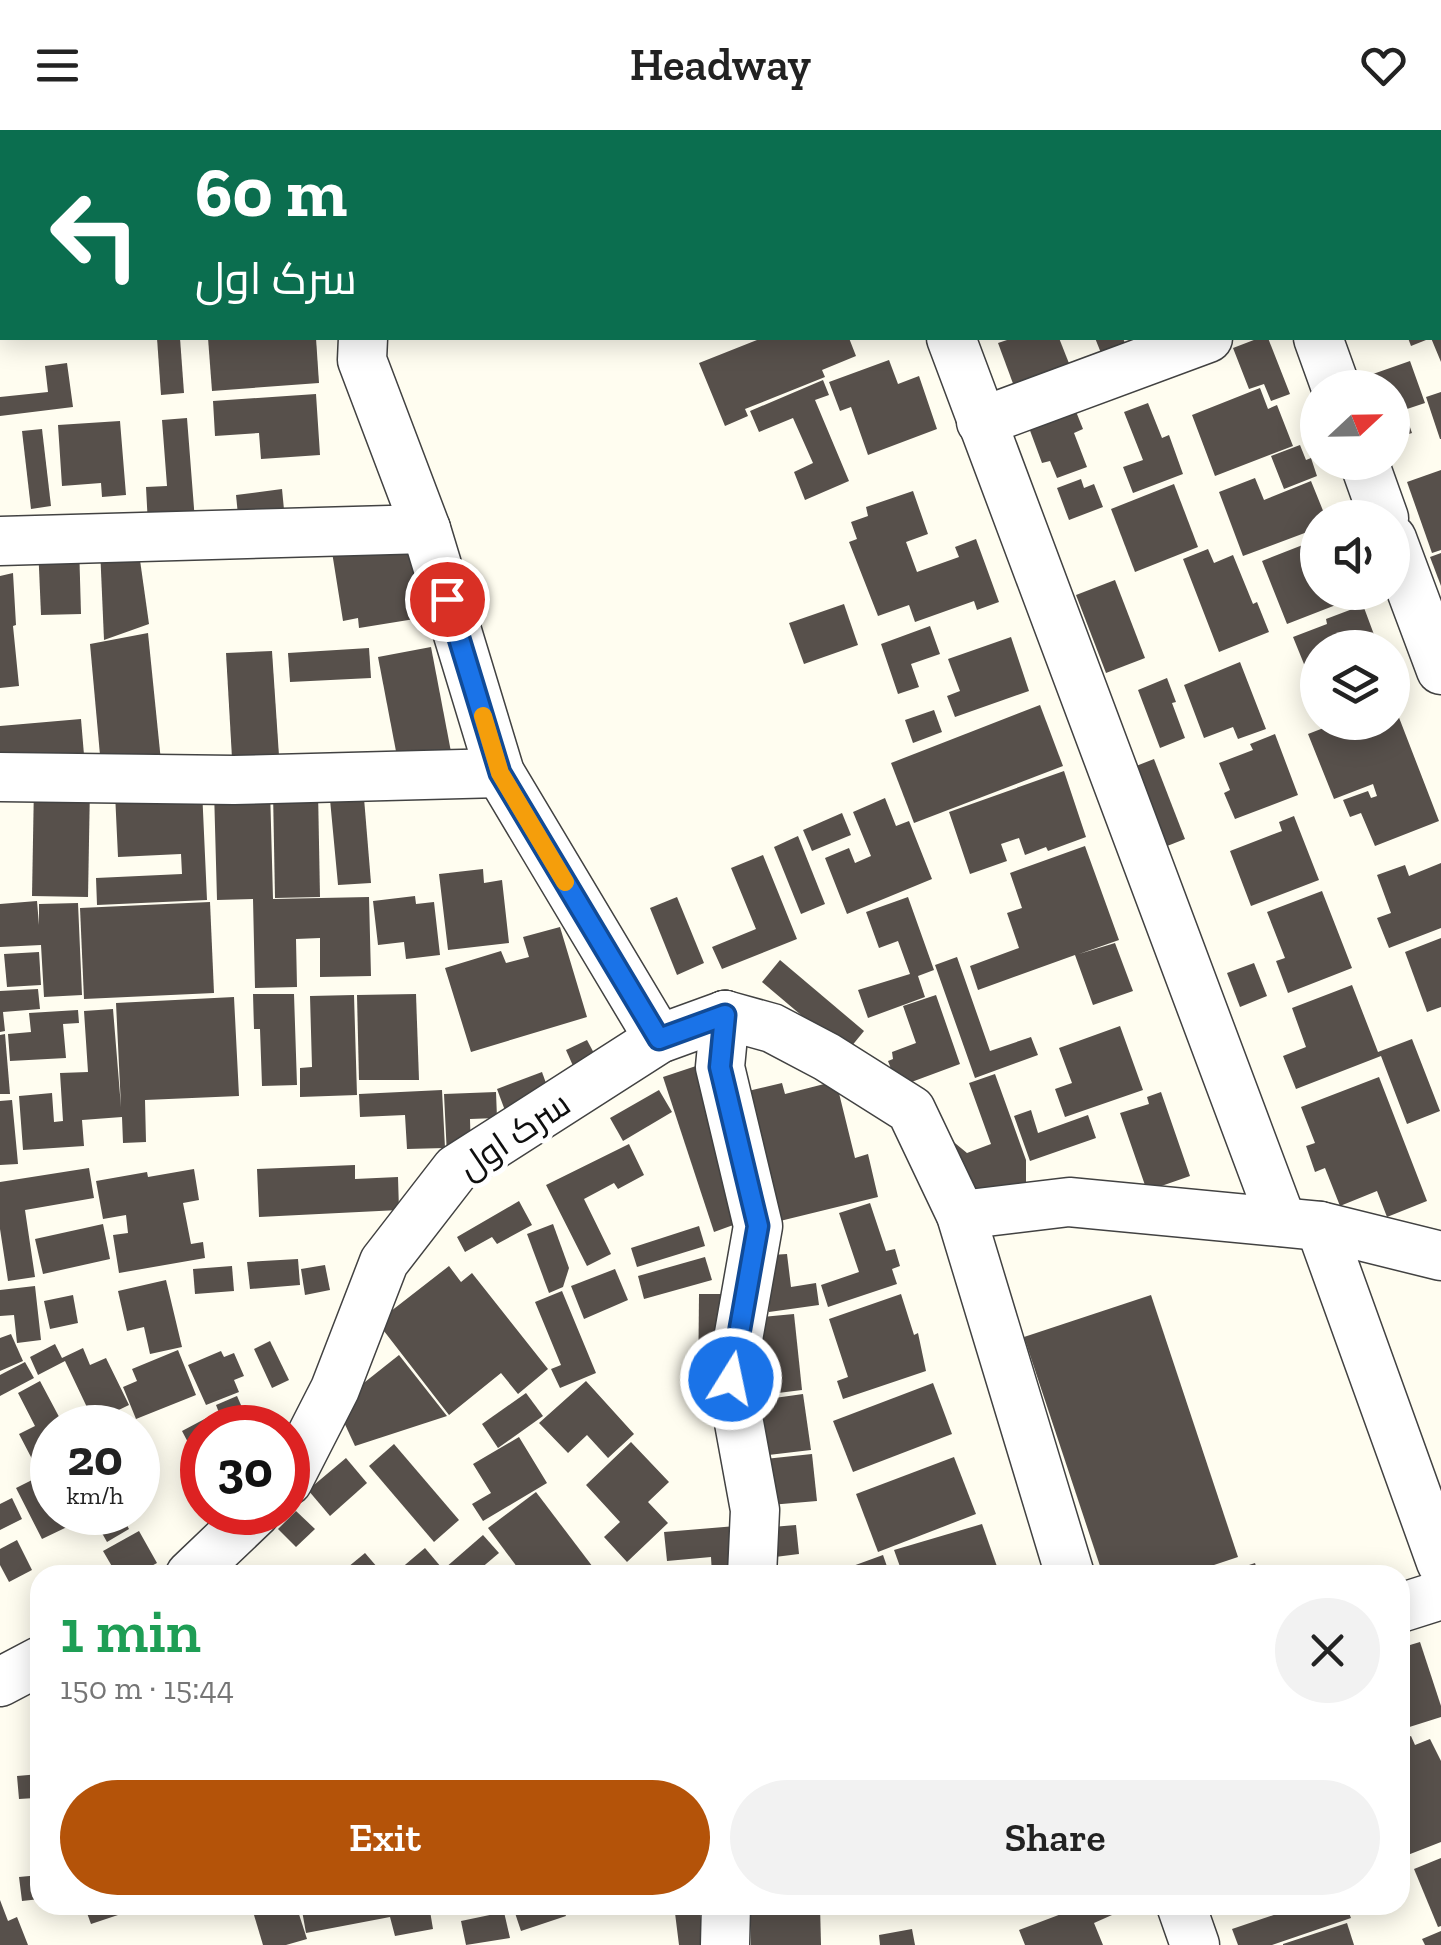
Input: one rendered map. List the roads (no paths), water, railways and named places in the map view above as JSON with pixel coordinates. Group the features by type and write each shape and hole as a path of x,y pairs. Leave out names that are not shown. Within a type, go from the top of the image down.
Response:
{"street":[{"path":"363,340 362,360 426,529 500,773 659,1039"},
{"path":"952,340 1301,1224 1441,1562"},
{"path":"982,422 1203,340"},
{"path":"1319,340 1330,370"},
{"path":"0,541 426,529"},
{"path":"1410,587 1441,670"},
{"path":"0,777 234,780 500,773"},
{"path":"752,1565 755,1510 731,1379 758,1226 720,1067 725,1015 772,1028 911,1110 961,1215 1067,1565"},
{"name":"سرک اول","path":"310,1438 335,1389 384,1262 456,1169 659,1039 725,1015"},
{"path":"961,1215 1069,1202 1301,1224 1441,1256"},
{"path":"200,1565 232,1535"},
{"path":"1410,1605 1441,1595"},
{"path":"0,1682 30,1666"},
{"path":"726,1915 726,1945"},
{"path":"1184,1915 1195,1945"}]}
